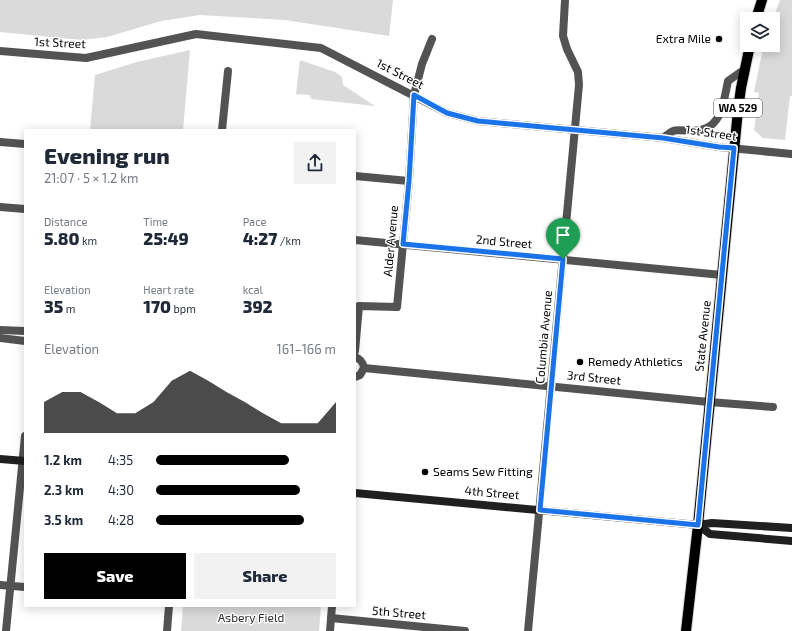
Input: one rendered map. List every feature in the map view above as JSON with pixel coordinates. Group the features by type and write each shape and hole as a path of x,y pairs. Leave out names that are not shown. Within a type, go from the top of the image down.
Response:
{"main road":[{"path":"758,12 762,0"},
{"name":"State Avenue","path":"686,631 698,525 738,110 749,52"},
{"path":"0,459 24,461"},
{"name":"4th Street","path":"356,493 698,525 712,523 792,528"},
{"name":"4th Street","path":"698,525 710,534 792,541"}],"street":[{"name":"Columbia Avenue","path":"528,631 579,85 578,72 567,50 563,36 565,0"},
{"name":"1st Street","path":"0,51 86,58 196,34 321,48 447,113 478,121 663,138 719,147 792,154"},
{"path":"414,95 422,64 432,39"},
{"path":"663,138 673,131 695,131 705,129 713,124 720,116 728,81 745,69"},
{"path":"222,129 228,71"},
{"name":"Alder Avenue","path":"356,340 359,306 397,307 409,181 414,95"},
{"path":"0,142 24,144"},
{"path":"356,176 409,181"},
{"path":"0,207 24,209"},
{"name":"2nd Street","path":"356,240 722,275"},
{"path":"0,330 24,331"},
{"path":"0,338 24,341"},
{"path":"356,357 361,361 364,368 360,375 356,377"},
{"name":"3rd Street","path":"364,368 773,407"},
{"path":"6,631 24,461"},
{"path":"0,585 24,587"},
{"path":"167,631 169,607"},
{"path":"330,631 332,607"},
{"name":"5th Street","path":"331,618 465,631"}],"green space":[{"path":"0,0 393,0 389,36 285,20 200,15 161,21 107,37 82,40 0,32"},
{"path":"780,0 792,0 792,96 790,96 785,140 763,138 754,130 759,93 754,92 762,52 780,52 780,12 776,12"},
{"path":"190,50 183,129 90,129 95,75 137,62"},
{"path":"300,60 335,72 342,77 343,85 375,106 311,99 310,95 296,94"},
{"name":"Asbery Field","path":"183,607 321,607 319,631 181,631"}],"place":[{"name":"Extra Mile","path":"719,39"},
{"name":"Remedy Athletics","path":"580,362"},
{"name":"Seams Sew Fitting","path":"425,472"}],"route":[{"path":"414,95 447,113 478,121 663,138 734,148 698,525 540,510 563,259 403,244 409,181 414,95"}]}
